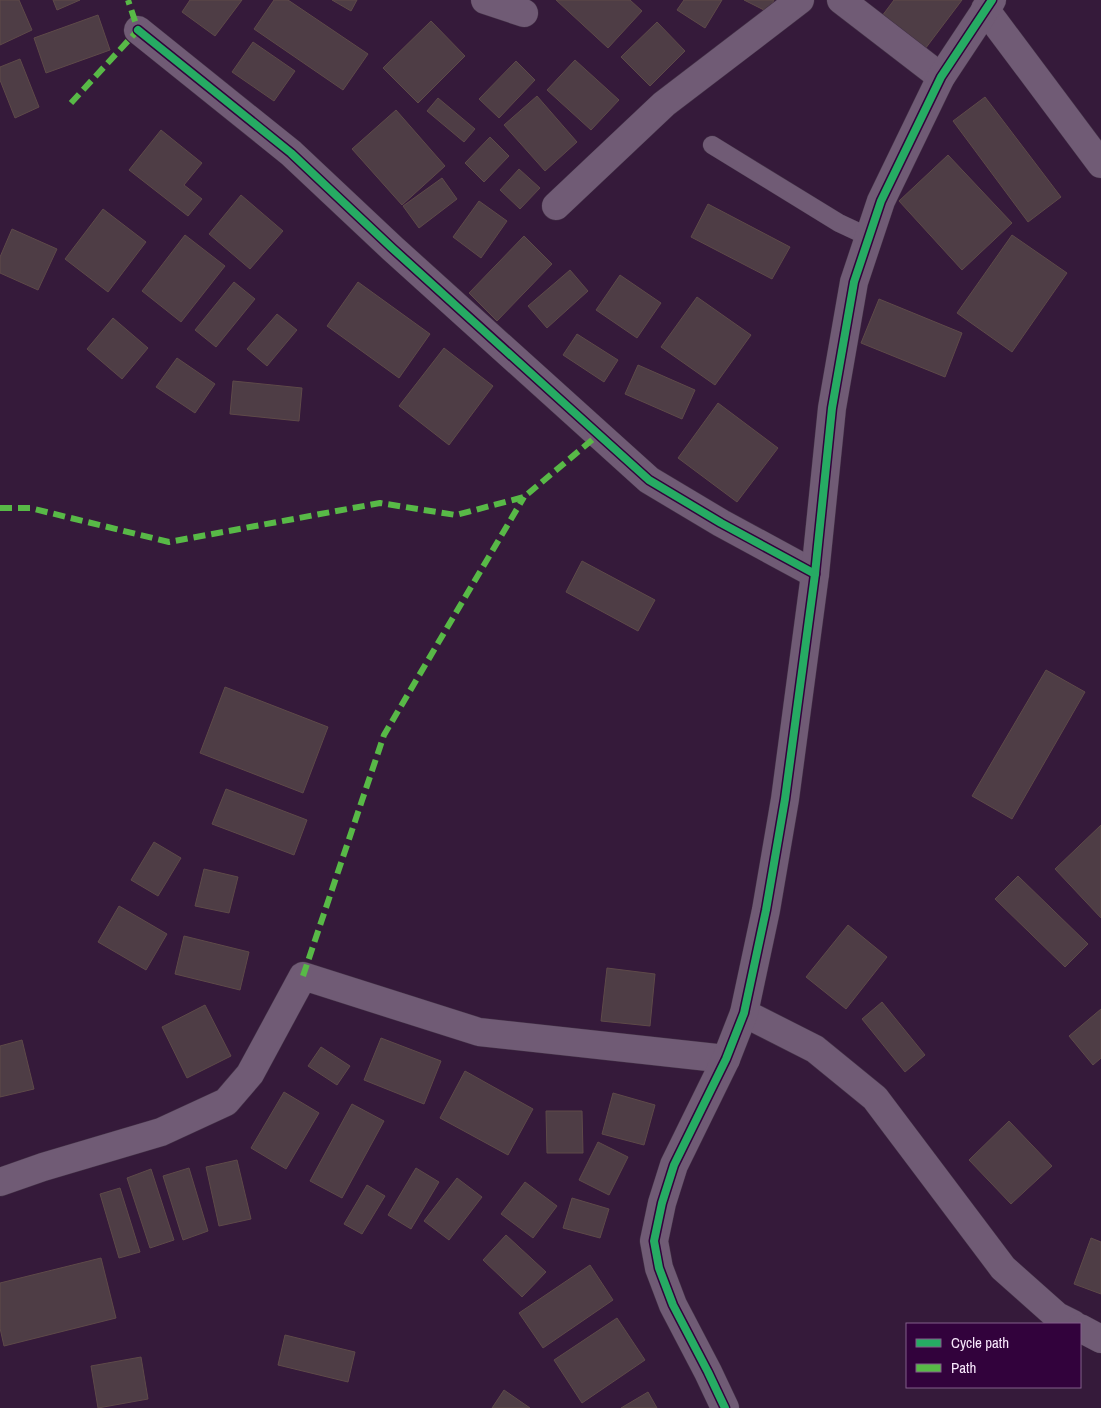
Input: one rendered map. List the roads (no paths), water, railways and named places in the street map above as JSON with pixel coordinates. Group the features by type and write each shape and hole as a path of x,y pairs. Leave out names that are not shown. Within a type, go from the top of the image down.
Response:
{"street":[{"path":"486,0 524,13"},
{"path":"556,206 664,104 800,0"},
{"path":"841,0 941,76"},
{"path":"725,1408 673,1305 659,1268 654,1241 662,1203 674,1165 726,1059 744,1013 766,910 785,800 815,574 832,408 854,282 881,201 941,76 989,4 1101,164"},
{"path":"138,30 291,153 399,255 649,480 721,523 815,574"},
{"path":"0,1182 43,1167 161,1132 226,1102 250,1074 303,976 479,1032 726,1059"},
{"path":"744,1013 815,1049 875,1098 1002,1268 1057,1316 1070,1323"},
{"path":"1081,1329 1101,1339"}],"lane":[{"path":"712,145 839,223 869,237"}]}
